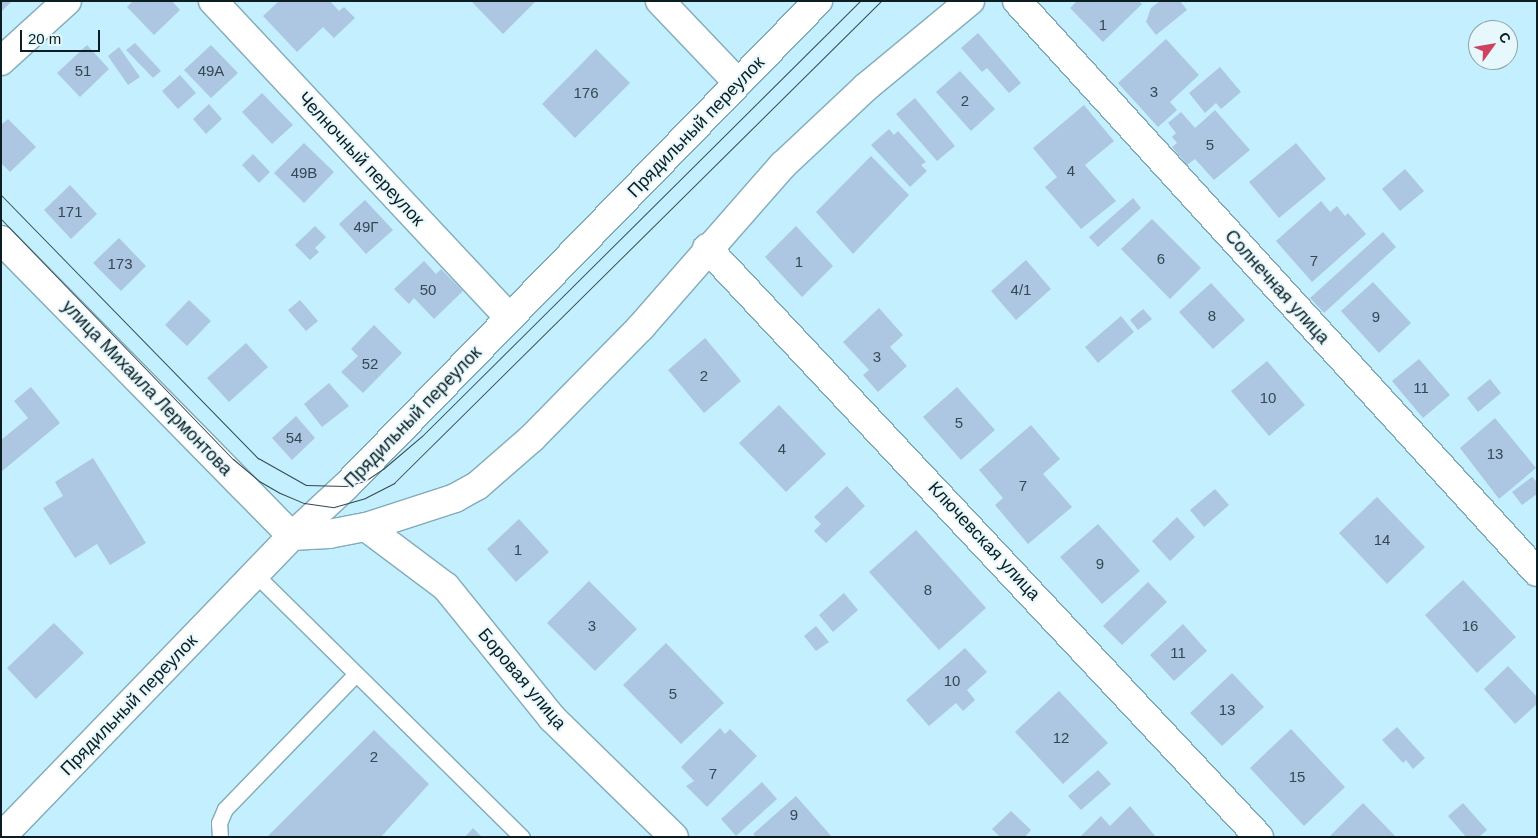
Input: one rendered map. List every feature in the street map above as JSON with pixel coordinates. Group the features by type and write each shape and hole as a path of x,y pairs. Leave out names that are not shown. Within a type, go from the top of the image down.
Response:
{"street":[{"path":"1,61 66,1"},
{"name":"Челночный переулок","path":"213,1 510,318"},
{"path":"660,1 738,83"},
{"name":"Прядильный переулок","path":"7,832 292,536 346,486 818,1"},
{"path":"292,536 329,534 366,527 456,498 477,486 532,438 641,327 707,248 804,145 866,86 970,1"},
{"name":"Солнечная улица","path":"1017,1 1537,572"},
{"name":"улица Михаила Лермонтова","path":"4,247 292,536"},
{"name":"Ключевская улица","path":"707,248 1258,837"},
{"name":"Боровая улица","path":"366,527 446,587 552,718 674,837"}],"lane":[{"path":"255,574 522,837"},
{"path":"220,837 219,823 225,809 356,674"}],"building":[{"path":"1,1 12,1 1,12"},
{"path":"133,1 172,1 180,10 154,35 127,7"},
{"path":"279,1 330,1 339,11 344,7 355,18 334,38 323,27 297,52 263,16"},
{"path":"471,1 536,1 503,34"},
{"path":"1077,1 1139,1 1142,4 1103,42 1070,8"},
{"path":"1160,1 1180,1 1187,10 1156,35 1146,22 1151,8"},
{"path":"978,33 1021,83 1009,93 987,68 982,72 961,48"},
{"path":"1166,39 1199,75 1170,102 1177,110 1158,127 1118,83"},
{"path":"135,43 161,71 153,78 126,50"},
{"path":"87,45 109,69 80,97 57,73"},
{"path":"211,45 238,73 211,98 184,70"},
{"path":"119,47 140,77 128,85 108,56"},
{"path":"596,49 630,83 575,138 542,104"},
{"path":"1220,67 1241,92 1221,109 1216,103 1205,113 1189,93"},
{"path":"960,71 995,109 971,131 936,92"},
{"path":"180,75 196,93 178,109 162,91"},
{"path":"262,93 293,125 272,144 242,112"},
{"path":"915,98 955,146 937,161 896,114"},
{"path":"209,104 222,119 206,134 193,119"},
{"path":"1084,105 1114,141 1085,165 1116,201 1081,229 1045,187 1057,177 1033,148"},
{"path":"1215,110 1250,150 1214,180 1195,159 1187,165 1172,147 1177,143 1172,137 1176,133 1168,123 1181,112 1195,128"},
{"path":"8,119 36,147 10,172 1,163 1,125"},
{"path":"889,129 894,135 898,131 926,162 921,165 927,171 910,187 871,145"},
{"path":"304,143 334,172 304,203 274,173"},
{"path":"1296,143 1326,179 1279,218 1249,182"},
{"path":"253,154 270,172 259,183 242,165"},
{"path":"871,156 909,195 853,254 816,212"},
{"path":"1405,169 1424,191 1400,211 1382,189"},
{"path":"70,185 97,214 71,239 44,210"},
{"path":"1133,198 1141,208 1098,247 1089,237"},
{"path":"365,200 393,230 366,254 339,224"},
{"path":"1321,201 1330,212 1337,206 1345,216 1348,213 1366,234 1312,282 1276,241"},
{"path":"1152,219 1201,268 1170,299 1121,249"},
{"path":"315,226 326,237 315,248 319,252 310,260 295,245"},
{"path":"796,226 833,266 802,297 765,257"},
{"path":"1383,232 1396,247 1324,313 1310,298"},
{"path":"119,238 146,266 121,291 93,263"},
{"path":"1026,260 1051,289 1016,320 991,291"},
{"path":"424,261 436,274 441,269 463,291 434,319 414,298 409,304 394,289"},
{"path":"1373,282 1411,323 1379,353 1341,311"},
{"path":"1211,283 1245,320 1213,349 1179,312"},
{"path":"189,300 211,321 187,346 165,325"},
{"path":"300,300 318,321 306,331 288,310"},
{"path":"879,308 903,335 890,347 907,366 878,392 863,375 869,370 843,342"},
{"path":"1143,309 1152,319 1138,330 1130,320"},
{"path":"1121,316 1134,332 1098,363 1085,347"},
{"path":"374,325 402,353 363,393 341,372 358,356 351,349"},
{"path":"705,338 741,381 704,413 668,370"},
{"path":"246,343 268,367 229,402 207,378"},
{"path":"1419,359 1450,395 1423,418 1392,381"},
{"path":"1267,361 1305,405 1269,436 1231,391"},
{"path":"1490,379 1501,393 1478,412 1467,398"},
{"path":"329,383 349,406 322,427 304,404"},
{"path":"31,387 60,423 1,472 1,440 28,418 14,401"},
{"path":"957,387 995,430 961,460 923,417"},
{"path":"779,405 826,454 786,492 739,443"},
{"path":"296,416 315,438 292,460 272,438"},
{"path":"1495,418 1536,468 1499,499 1460,448"},
{"path":"1031,425 1060,459 1043,474 1072,507 1028,544 995,505 1003,498 979,470"},
{"path":"93,458 146,543 110,565 97,544 75,558 43,508 63,496 55,482"},
{"path":"1532,477 1537,482 1537,494 1522,505 1512,492"},
{"path":"847,486 865,506 826,543 814,531 821,524 814,517"},
{"path":"1215,489 1229,505 1204,527 1190,510"},
{"path":"1377,497 1425,547 1387,584 1339,533"},
{"path":"1177,517 1195,537 1170,561 1152,541"},
{"path":"519,519 549,552 516,582 487,549"},
{"path":"1098,524 1140,571 1102,604 1060,557"},
{"path":"916,530 986,608 939,650 869,572"},
{"path":"1463,580 1516,637 1477,673 1425,615"},
{"path":"589,581 637,629 595,671 547,623"},
{"path":"1148,582 1167,602 1122,645 1103,626"},
{"path":"844,593 858,610 833,632 819,615"},
{"path":"54,623 84,653 36,699 7,668"},
{"path":"1183,624 1207,651 1174,681 1150,655"},
{"path":"816,626 829,642 816,651 804,636"},
{"path":"666,643 724,703 681,744 623,685"},
{"path":"965,648 987,672 967,690 975,700 963,711 956,703 929,726 906,700"},
{"path":"1508,666 1537,697 1537,704 1515,724 1484,689"},
{"path":"1232,673 1264,707 1222,746 1190,713"},
{"path":"1059,691 1108,743 1063,784 1015,732"},
{"path":"1397,727 1425,758 1413,769 1406,760 1403,763 1382,740"},
{"path":"720,728 725,734 730,729 757,756 707,807 686,786 694,781 681,767"},
{"path":"1291,729 1345,787 1304,826 1250,768"},
{"path":"374,730 429,784 381,837 267,837"},
{"path":"1098,770 1111,784 1081,810 1068,796"},
{"path":"762,782 777,799 736,836 721,819"},
{"path":"796,796 832,837 756,837 753,834"},
{"path":"1363,803 1396,837 1329,837"},
{"path":"1463,803 1487,830 1479,837 1466,837 1448,816"},
{"path":"1130,806 1156,837 1080,837 1101,816 1110,826"},
{"path":"1011,811 1031,830 1025,837 1000,837 992,829"},
{"path":"473,828 482,837 465,837"}],"tram line":[{"path":"1,195 258,458 306,485 346,486 365,481 383,469 423,435 860,1"},
{"path":"1,219 233,459 259,481 280,493 304,503 334,507 365,498 394,483 881,1"}]}
